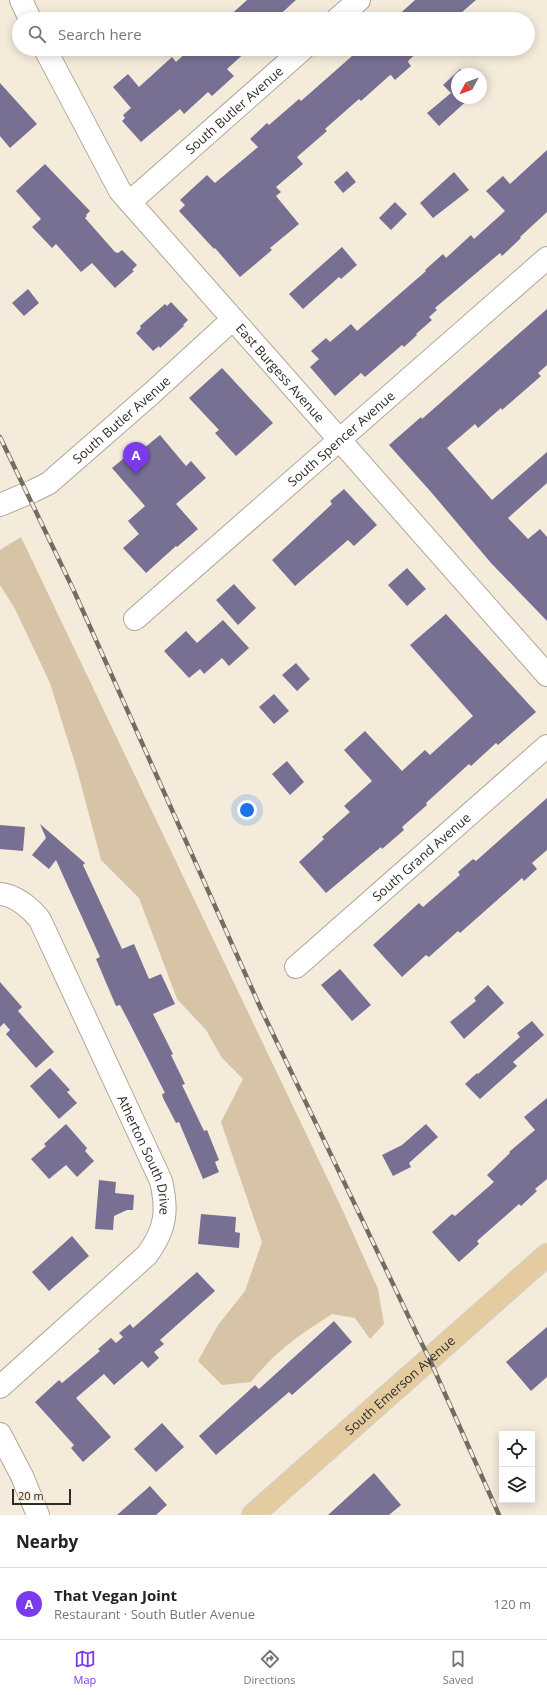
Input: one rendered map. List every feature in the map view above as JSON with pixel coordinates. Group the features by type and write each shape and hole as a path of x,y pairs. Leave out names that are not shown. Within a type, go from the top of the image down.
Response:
{"main road":[{"name":"South Emerson Avenue","path":"253,1515 547,1255"}],"street":[{"path":"20,0 26,12"},
{"path":"345,12 359,0"},
{"name":"East Burgess Avenue","path":"49,56 116,184 130,202 547,675"},
{"name":"South Butler Avenue","path":"130,202 295,56"},
{"name":"South Spencer Avenue","path":"135,619 547,258"},
{"name":"South Butler Avenue","path":"0,506 33,492 49,482 152,393 233,319"},
{"name":"South Grand Avenue","path":"296,967 547,746"},
{"name":"Atherton South Drive","path":"0,894 11,897 27,907 40,920 161,1181 166,1207 161,1232 147,1255 0,1387"},
{"path":"0,1434 22,1476 38,1515"}],"shaded area":[{"path":"21,537 343,1211 378,1289 384,1324 370,1339 355,1318 332,1314 288,1344 260,1371 251,1382 222,1385 198,1361 218,1325 245,1291 262,1242 221,1122 243,1079 222,1058 206,1030 177,999 139,898 101,860 78,773 50,683 15,609 0,585 0,550"}],"building":[{"path":"247,0 296,0 283,12 234,12"},
{"path":"415,0 476,0 462,12 402,12"},
{"path":"182,56 241,56 227,69 234,76 212,96 208,92 184,114 180,109 141,142 122,121 125,118 123,115 131,108 113,87 128,74 139,87 172,57 176,62"},
{"path":"352,56 413,56 408,62 411,66 395,80 391,75 389,76 361,101 359,99 325,129 327,131 297,157 303,164 276,187 281,192 276,196 299,224 270,248 272,250 240,277 215,248 214,249 179,211 185,205 180,200 207,175 215,183 258,147 250,139 267,123 269,125 299,99 301,101"},
{"path":"451,77 451,93 443,85"},
{"path":"0,83 37,124 10,148 0,136"},
{"path":"451,93 451,104 463,104 439,126 427,113"},
{"path":"547,150 547,212 502,256 500,253 435,308 437,310 429,317 432,320 404,347 402,345 365,377 361,373 335,396 310,367 319,359 311,351 326,338 330,342 351,324 357,331 426,271 425,270 443,254 446,258 471,235 474,239 505,211 486,191 503,176 510,184"},
{"path":"45,164 90,211 85,218 115,252 118,253 122,250 137,265 132,270 134,271 115,288 92,263 81,272 56,244 52,248 32,227 41,219 16,191"},
{"path":"347,171 356,182 343,193 334,182"},
{"path":"454,172 469,190 433,218 420,203"},
{"path":"395,202 407,214 391,230 379,218"},
{"path":"342,247 357,265 341,279 339,277 303,309 289,294"},
{"path":"28,289 39,303 24,316 12,303"},
{"path":"171,302 188,320 183,325 184,326 160,348 159,346 153,351 136,333 141,328 140,326 165,304 167,306"},
{"path":"547,309 547,365 538,373 541,376 502,410 501,408 478,428 475,424 447,448 492,500 547,452 547,483 508,518 528,539 540,529 547,537 547,621 491,563 389,445 421,417 422,419"},
{"path":"222,368 273,423 236,456 215,433 219,430 189,398"},
{"path":"160,435 186,466 191,461 206,478 176,504 198,529 177,547 176,546 146,573 123,548 139,534 128,521 145,506 112,468 135,449 138,453"},
{"path":"344,489 377,525 354,546 348,540 295,586 272,560 332,504 330,501"},
{"path":"407,568 426,589 407,606 388,585"},
{"path":"234,584 256,608 238,625 216,600"},
{"path":"446,614 536,712 498,745 496,743 471,766 469,764 402,827 404,830 382,849 381,847 326,893 299,862 324,839 322,837 350,812 344,806 372,781 344,750 365,731 402,771 425,750 430,755 473,716 410,645"},
{"path":"223,620 249,648 229,666 222,658 204,674 200,669 189,678 164,651 186,631 197,643"},
{"path":"296,663 310,679 297,691 282,675"},
{"path":"274,694 289,711 274,724 259,707"},
{"path":"287,761 304,782 290,795 272,774"},
{"path":"547,798 547,850 532,863 537,869 524,881 522,878 460,933 458,931 429,957 426,955 402,977 373,945 419,903 423,907 460,875 458,872 473,859 476,861"},
{"path":"40,824 85,863 83,865 122,949 134,944 149,979 161,974 175,1004 153,1014 173,1054 171,1055 185,1084 182,1085 204,1131 207,1130 219,1160 215,1162 219,1172 203,1179 179,1122 176,1123 163,1098 162,1094 165,1093 120,1005 116,1006 96,959 100,957 56,860 49,869 32,855 46,838"},
{"path":"0,825 25,827 23,851 0,849"},
{"path":"340,969 371,1005 352,1021 321,985"},
{"path":"0,982 22,1007 18,1011 54,1052 36,1068 6,1034 10,1030 4,1023 0,1027"},
{"path":"488,985 504,1003 464,1039 450,1022 476,1001 474,998"},
{"path":"532,1021 544,1035 513,1062 517,1066 480,1099 465,1084 520,1037 517,1033"},
{"path":"50,1068 70,1090 67,1092 77,1103 59,1119 30,1086"},
{"path":"547,1098 547,1179 535,1189 537,1191 521,1206 519,1204 477,1241 479,1244 459,1262 432,1232 452,1214 455,1216 494,1182 487,1175 510,1153 509,1152 535,1130 524,1117"},
{"path":"66,1124 87,1148 85,1151 94,1161 77,1177 66,1165 49,1179 31,1159 46,1146 44,1144"},
{"path":"426,1124 438,1137 409,1163 411,1167 393,1176 382,1155 402,1145"},
{"path":"99,1180 116,1182 115,1193 134,1195 133,1210 127,1210 114,1216 113,1230 95,1229"},
{"path":"201,1214 236,1217 235,1232 240,1233 239,1248 198,1244"},
{"path":"72,1236 89,1256 49,1291 32,1272"},
{"path":"197,1272 215,1291 160,1340 164,1344 154,1352 159,1358 148,1368 142,1361 114,1385 104,1374 76,1398 111,1437 83,1462 71,1448 74,1445 35,1402 59,1380 62,1383 100,1351 98,1349 111,1338 116,1343 123,1337 119,1333 130,1324 133,1328"},
{"path":"334,1321 352,1342 292,1395 289,1392 216,1455 199,1436 255,1385 259,1389"},
{"path":"547,1327 547,1377 531,1391 506,1362"},
{"path":"162,1423 184,1447 156,1472 134,1449"},
{"path":"374,1473 401,1505 389,1515 328,1515"},
{"path":"150,1486 167,1505 156,1515 117,1515"}],"railway":[{"path":"0,437 74,591 261,1009 429,1358 499,1515"}],"place":[{"name":"That Vegan Joint","path":"136,475"}]}
